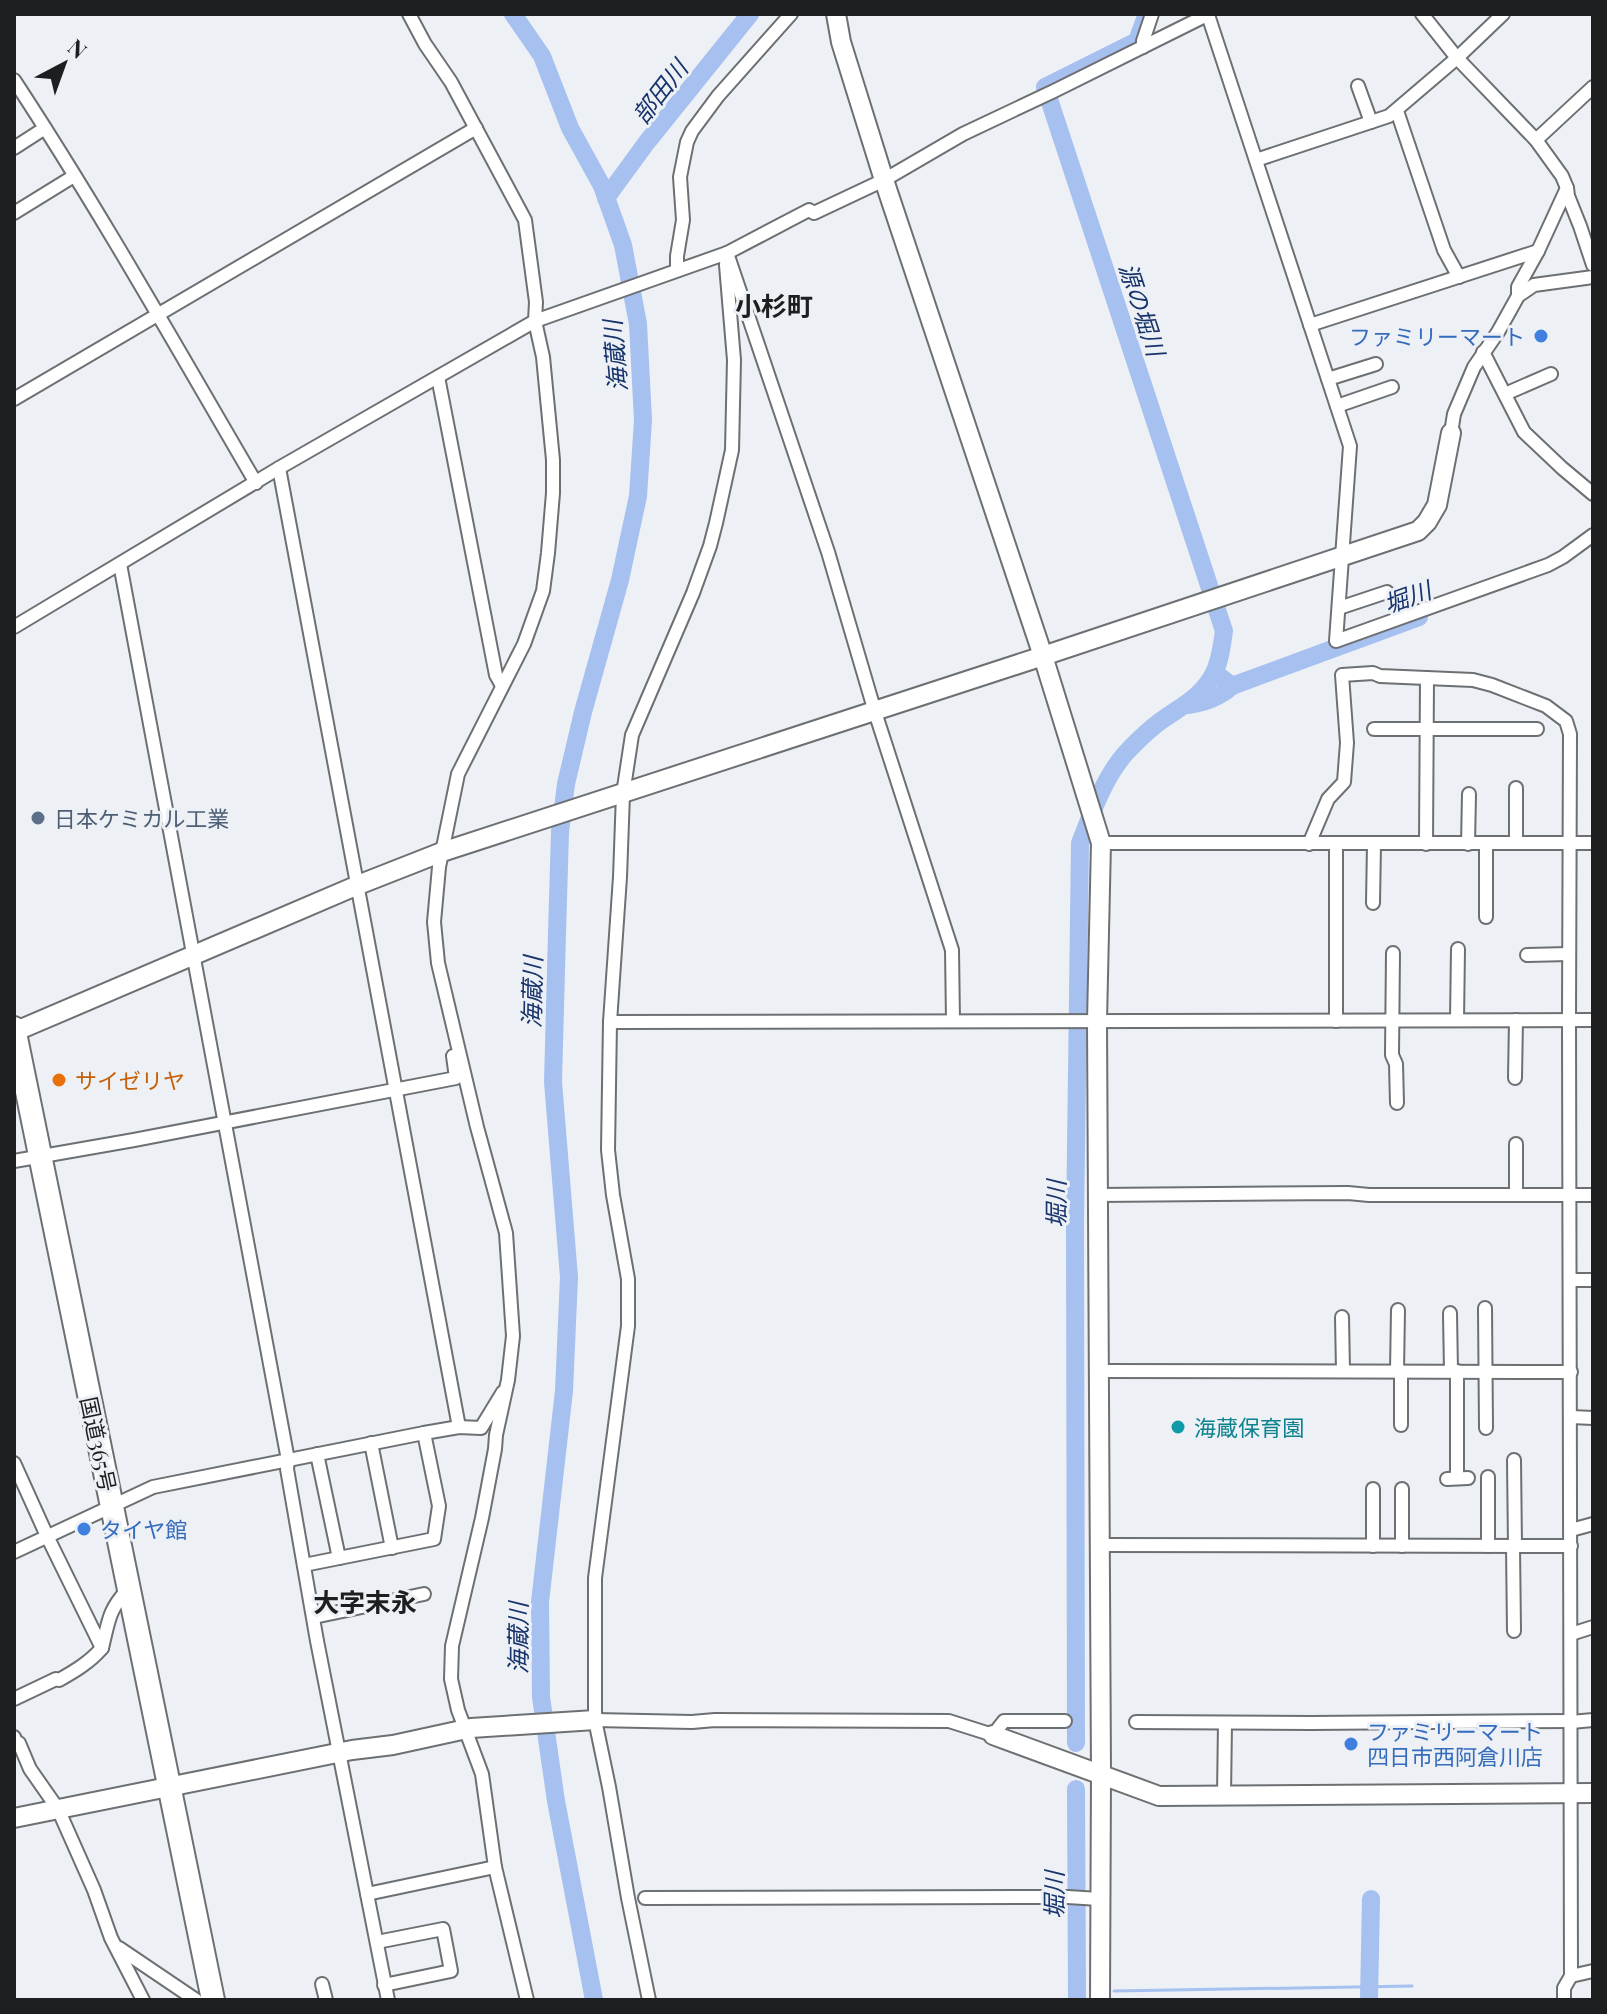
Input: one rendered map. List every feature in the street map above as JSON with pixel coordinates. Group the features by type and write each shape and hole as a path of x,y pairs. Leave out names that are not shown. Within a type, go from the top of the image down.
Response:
{"highway":[{"name":"国道365号","path":"14,1030 213,2000"}],"street":[{"path":"409,14 451,82 525,220 553,460 553,493 543,591 532,625 458,774 439,867 434,922 438,963 506,1233 513,1336 492,1468 452,1646 451,1679 482,1774 495,1867 527,2000"},
{"path":"676,270 683,220 680,177 687,142 718,96 791,14"},
{"path":"836,14 841,42 884,180 1043,656 1099,836 1094,1021 1101,1774 1095,1898 1100,2000"},
{"path":"1143,47 1152,14"},
{"path":"1422,14 1457,58 1536,140 1562,176 1593,265"},
{"path":"1256,160 1389,116 1503,14"},
{"path":"14,627 279,468 535,321 727,253 809,210 814,213 884,180 963,134 1206,15 1350,446 1336,641 1548,565 1593,535"},
{"path":"14,80 158,314 256,483"},
{"path":"1358,86 1371,122"},
{"path":"1536,140 1593,87"},
{"path":"1397,111 1444,250 1459,277"},
{"path":"14,148 45,128"},
{"path":"14,399 476,128"},
{"path":"14,213 74,176"},
{"path":"1518,296 1518,287 1567,188"},
{"path":"1310,325 1538,251"},
{"path":"727,253 828,552 875,712 952,950 953,1021"},
{"path":"649,2000 595,1720 595,1578 628,1326 628,1279 608,1150 610,1022 623,794 632,735 710,546 732,450 734,360 727,253"},
{"path":"14,1030 442,852 1418,531 1437,505 1459,402 1474,367 1518,296 1534,285 1593,277"},
{"path":"1483,352 1524,432 1593,494"},
{"path":"1328,379 1376,364"},
{"path":"1505,394 1551,374"},
{"path":"438,377 496,675 502,686"},
{"path":"1337,406 1392,387"},
{"path":"279,468 459,1427"},
{"path":"120,564 386,2000"},
{"path":"1339,608 1387,592"},
{"path":"1309,844 1328,799 1344,782 1347,743 1342,675 1373,673 1380,676 1473,680 1539,702 1566,721 1570,734 1571,1976 1564,1988 1564,2000"},
{"path":"1426,844 1427,678"},
{"path":"1374,729 1537,729"},
{"path":"1516,788 1516,843"},
{"path":"1468,844 1469,794"},
{"path":"1099,836 1309,844 1593,843"},
{"path":"1486,843 1486,917"},
{"path":"1336,844 1336,1021"},
{"path":"1373,903 1374,844"},
{"path":"1457,1020 1458,949"},
{"path":"1393,953 1392,1055 1396,1064 1397,1103"},
{"path":"1527,955 1569,954"},
{"path":"14,1161 456,1078 451,1017"},
{"path":"1515,1078 1516,1020"},
{"path":"610,1022 1593,1020"},
{"path":"1516,1144 1516,1194"},
{"path":"1097,1195 1593,1195"},
{"path":"1571,1280 1593,1280"},
{"path":"1485,1308 1486,1428"},
{"path":"1398,1310 1401,1425"},
{"path":"1450,1313 1457,1478"},
{"path":"1342,1317 1343,1371"},
{"path":"1098,1371 1571,1372"},
{"path":"481,1428 507,1387"},
{"path":"1571,1417 1593,1418"},
{"path":"14,1552 153,1487 424,1433 459,1427 481,1428"},
{"path":"481,1428 492,1468"},
{"path":"304,1565 434,1539 439,1506 424,1433"},
{"path":"371,1443 392,1548"},
{"path":"317,1454 339,1558"},
{"path":"1514,1460 1514,1631"},
{"path":"14,1463 102,1648"},
{"path":"1488,1477 1488,1546"},
{"path":"1373,1489 1373,1546"},
{"path":"1402,1489 1402,1546"},
{"path":"1571,1530 1593,1524"},
{"path":"1100,1545 1571,1546"},
{"path":"14,1699 59,1680 89,1661 102,1648 111,1611 128,1589"},
{"path":"314,1617 424,1594"},
{"path":"1571,1634 1593,1627"},
{"path":"14,1818 468,1729 595,1720 949,1721 1159,1796 1593,1793"},
{"path":"1136,1722 1593,1720"},
{"path":"993,1735 1004,1721 1065,1721"},
{"path":"1224,1796 1225,1723"},
{"path":"14,1737 38,1782 58,1809 80,1855 108,1931 143,2000"},
{"path":"367,1894 495,1867"},
{"path":"645,1898 1095,1898"},
{"path":"377,1942 443,1929 451,1971 384,1985"},
{"path":"116,1946 196,2000"},
{"path":"1571,1976 1593,1971"},
{"path":"322,1984 326,2000"}],"waterway":[{"name":"海蔵川","path":"513,14 542,56 570,128 602,186 623,245 638,324 643,420 638,496 620,580 566,784 560,832 553,1082 569,1277 564,1391 540,1602 541,1697 556,1801 594,2000"},
{"name":"部田川","path":"606,198 750,14"},
{"name":"堀川","path":"1076,1743 1075,1225 1080,843 1104,786 1124,755 1154,726 1192,699 1210,681 1218,663 1224,631 1045,87 1137,41 1145,19"},
{"name":"堀川","path":"1215,673 1232,686 1419,617"},
{"name":"堀川","path":"1188,705 1212,699 1232,686"},
{"name":"堀川","path":"1076,1789 1077,2000"},
{"path":"1369,2000 1371,1899"},
{"path":"1114,1991 1412,1986"}],"place":[{"name":"ファミリーマート","path":"1541,336"},
{"name":"日本ケミカル工業","path":"38,818"},
{"name":"サイゼリヤ","path":"59,1080"},
{"name":"海蔵保育園","path":"1178,1427"},
{"name":"タイヤ館","path":"84,1529"},
{"name":"ファミリーマート 四日市西阿倉川店","path":"1351,1744"}],"district":[{"name":"小杉町","path":"774,305"},
{"name":"大字末永","path":"365,1601"}],"water label":[{"name":"源の堀川","path":"1143,309"}]}
